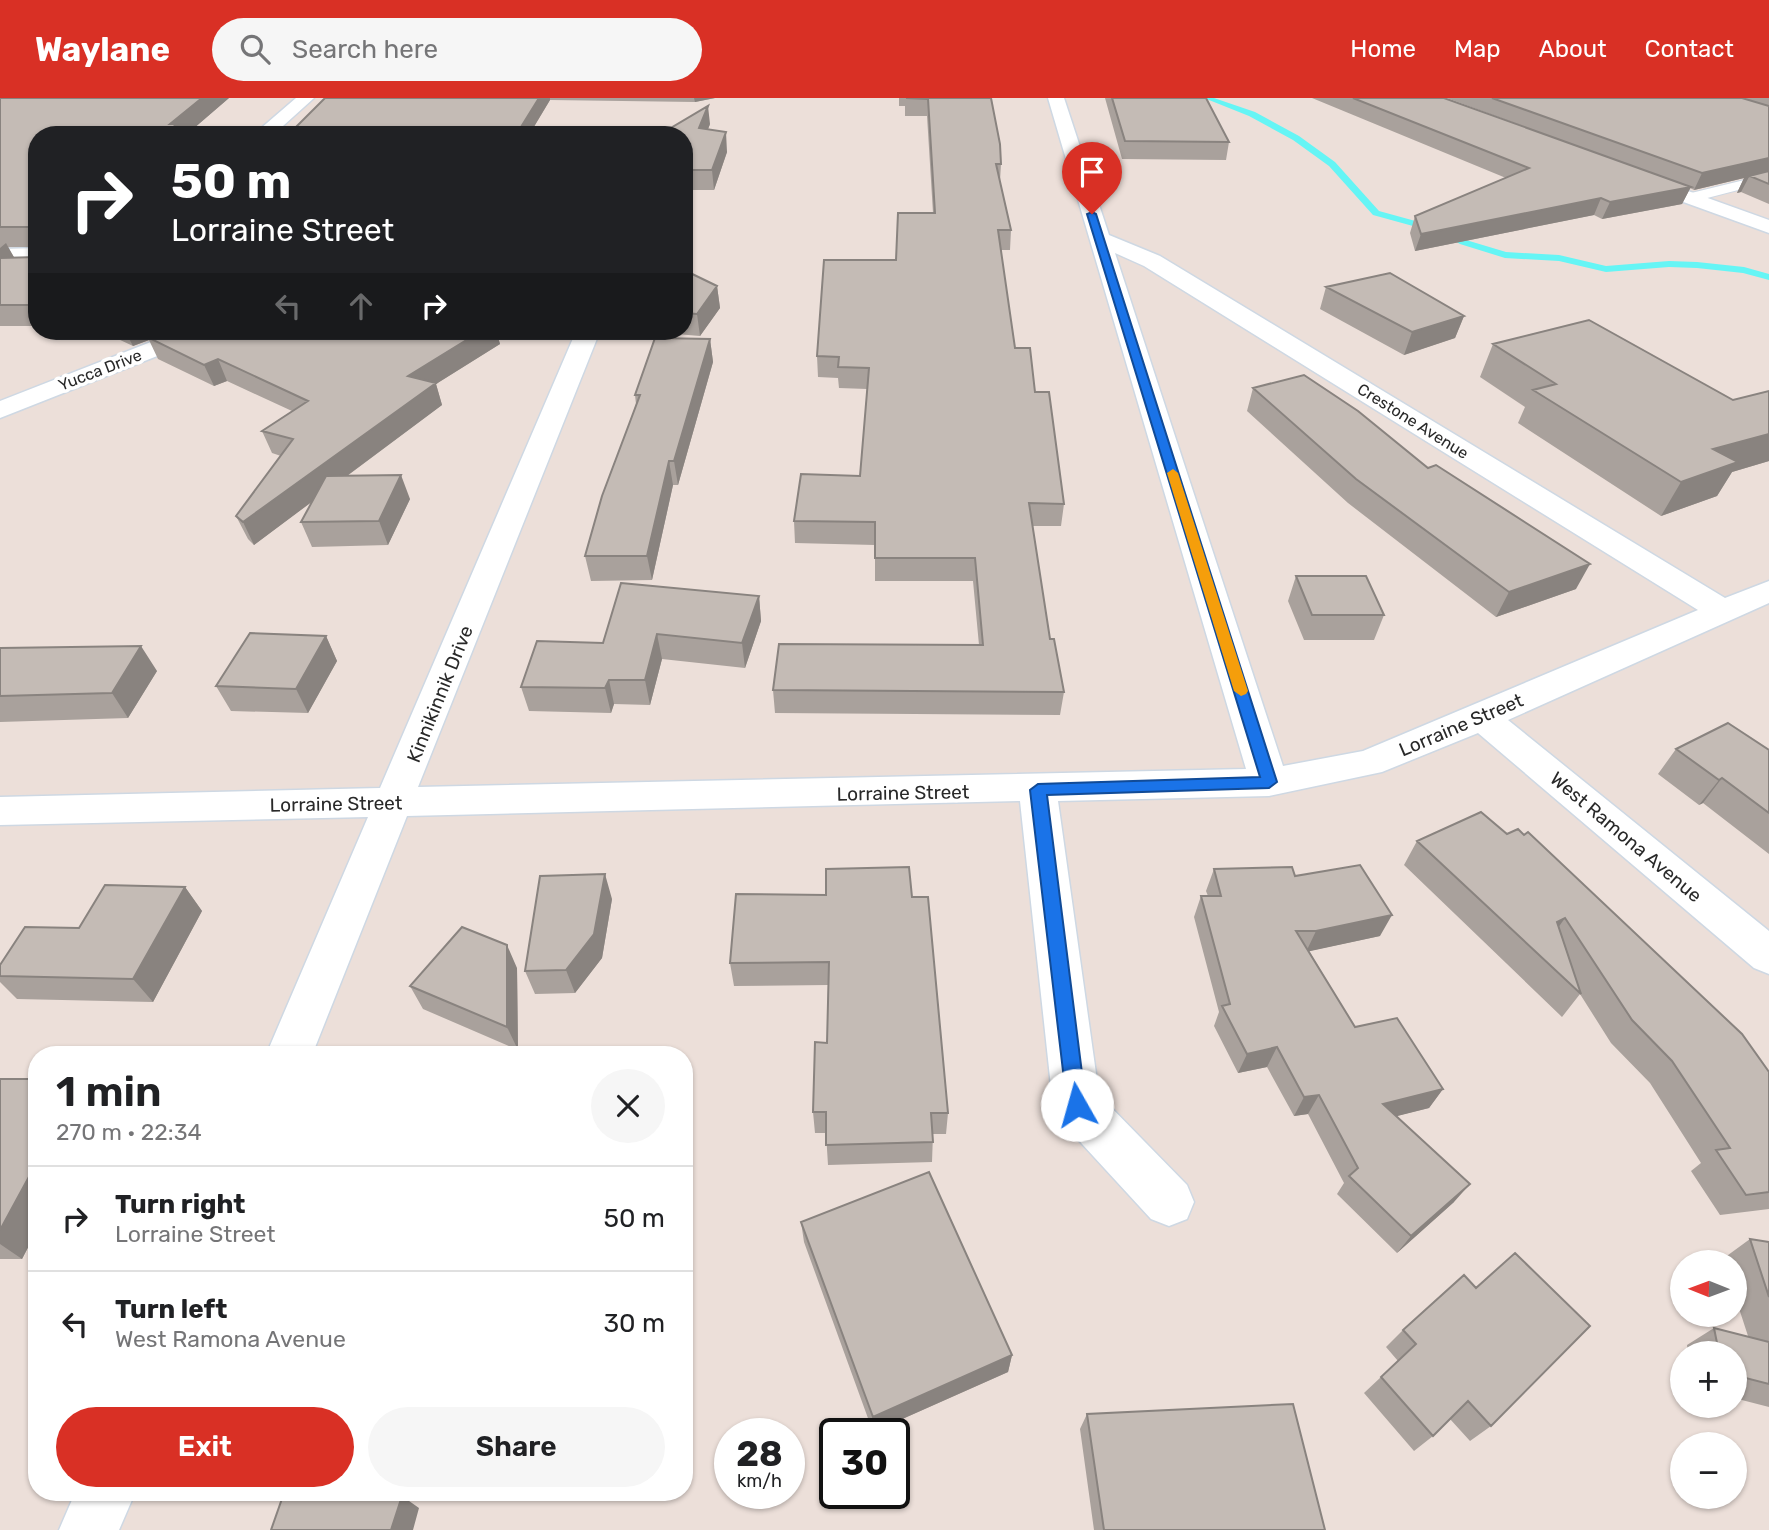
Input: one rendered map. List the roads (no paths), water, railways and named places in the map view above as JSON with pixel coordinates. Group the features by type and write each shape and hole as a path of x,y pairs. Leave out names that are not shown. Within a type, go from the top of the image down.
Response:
{"street":[{"path":"273,126 306,98"},
{"path":"1056,98 1269,782"},
{"path":"1624,174 1769,227"},
{"name":"Crestone Avenue","path":"1100,239 1152,261 1722,611"},
{"path":"0,255 28,254"},
{"name":"Yucca Drive","path":"0,410 177,340"},
{"name":"Kinnikinnik Drive","path":"293,1046 396,802 584,340"},
{"name":"Lorraine Street","path":"0,811 1038,790 1269,782 1369,763 1482,717 1769,591"},
{"name":"West Ramona Avenue","path":"1482,717 1769,956"},
{"path":"1038,790 1077,1105 1168,1202"},
{"path":"89,1530 102,1501"}],"lane":[{"path":"1688,198 1769,178"}],"waterway":[{"path":"1207,98 1252,114 1296,138 1332,164 1376,213 1445,232 1463,242 1505,255 1559,258 1606,269 1669,264 1697,265 1744,270 1769,277"}]}
